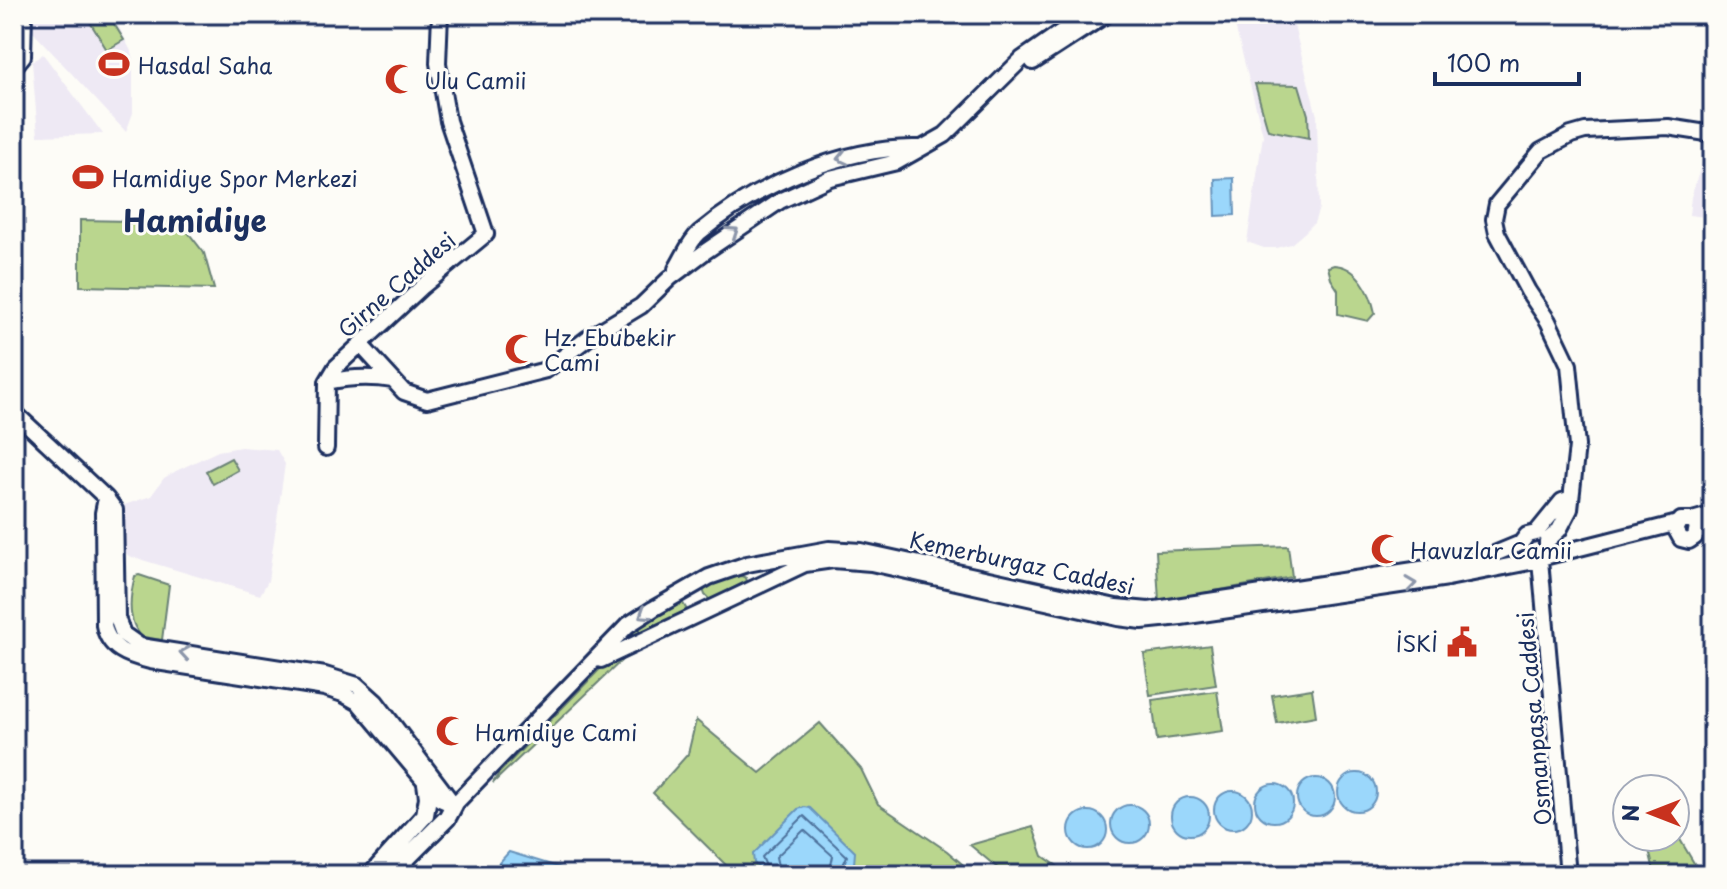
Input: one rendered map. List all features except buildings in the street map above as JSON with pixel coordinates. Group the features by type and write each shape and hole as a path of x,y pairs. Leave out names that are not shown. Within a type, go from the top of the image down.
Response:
{"main road":[{"path":"14,67 23,56 24,14"},
{"name":"Girne Caddesi","path":"327,382 336,367 360,344 486,234 446,113 438,63 440,14"},
{"path":"360,344 404,392 427,400 546,370 588,338 641,306 670,278 780,201 830,178 897,162 945,135 1022,59 1087,14"},
{"path":"1011,72 1028,66 1107,14"},
{"path":"1541,550 1562,501 1569,499 1577,446 1569,365 1548,321 1501,241 1494,212 1497,204 1541,151 1571,135 1585,131 1668,127 1710,131"},
{"path":"326,448 327,382 350,377 393,380"},
{"path":"14,412 115,510 117,618 127,639 140,646 325,675 357,685 376,702 454,805"},
{"path":"106,498 103,513 104,625 105,635 116,648 150,661 325,688 343,694 365,710 440,799 454,805"},
{"path":"1686,528 1713,514"},
{"path":"1686,528 1713,524"},
{"name":"Kemerburgaz Caddesi","path":"454,805 628,625 709,577 747,564 829,549 861,551 1137,610 1480,560 1521,543 1521,552 1588,545 1648,532 1652,528 1686,528"},
{"name":"Kemerburgaz Caddesi","path":"590,665 805,564 850,560 1101,615 1142,621 1448,578 1541,550"},
{"name":"Osmanpaşa Caddesi","path":"1541,550 1548,673 1568,875"},
{"path":"747,564 756,570 759,580 756,586"},
{"path":"686,589 695,602 707,608"},
{"path":"371,875 425,815 428,797 426,783"},
{"path":"402,843 446,807 454,805"},
{"path":"390,875 447,818 454,805"}],"shaded area":[{"path":"33,14 112,14 133,55 133,113 126,132 33,32"},
{"path":"1232,14 1291,14 1317,116 1319,208 1314,223 1304,233 1291,244 1276,248 1264,248 1247,242 1263,135"},
{"path":"43,54 103,134 38,136 32,62"},
{"path":"1710,138 1713,139 1713,218 1689,215 1691,197"},
{"path":"241,447 277,450 285,464 268,581 260,595 129,556 123,551 124,505 151,496 164,478 176,471 218,451"}],"green space":[{"path":"85,14 108,14 124,40 107,50"},
{"path":"1255,84 1299,85 1308,115 1309,138 1268,130"},
{"path":"80,220 180,222 204,253 214,289 80,286"},
{"path":"1334,265 1350,270 1362,282 1375,313 1368,321 1338,314 1338,290 1328,267"},
{"path":"231,458 238,470 213,484 206,471"},
{"path":"1288,546 1292,577 1159,601 1156,551"},
{"path":"737,574 747,581 710,600 705,595 703,589 706,587"},
{"path":"135,576 169,585 162,640 143,637 134,624 131,600"},
{"path":"681,600 687,610 684,614 613,646 616,641"},
{"path":"1210,645 1216,685 1150,695 1144,654"},
{"path":"638,648 493,783 499,773 600,669"},
{"path":"1312,689 1316,716 1277,723 1272,695"},
{"path":"1217,691 1223,731 1157,740 1152,700"},
{"path":"696,720 760,773 820,723 861,769 878,804 947,851 975,875 736,875 653,793 688,754"},
{"path":"1033,827 1043,856 1070,875 1006,875 970,845"},
{"path":"1650,853 1688,853 1701,875 1655,875"}],"water":[{"path":"1234,178 1235,215 1216,216 1215,179"},
{"path":"1357,773 1371,778 1376,792 1371,806 1357,811 1343,806 1338,792 1343,778"},
{"path":"1316,778 1330,783 1335,797 1330,811 1316,816 1302,811 1297,797 1302,783"},
{"path":"1274,784 1288,789 1293,803 1288,817 1274,822 1260,817 1255,803 1260,789"},
{"path":"1233,791 1247,796 1252,810 1247,824 1233,829 1219,824 1214,810 1219,796"},
{"path":"1190,797 1204,802 1209,816 1204,830 1190,835 1176,830 1171,816 1176,802"},
{"path":"1130,805 1144,810 1149,824 1144,838 1130,843 1116,838 1111,824 1116,810"},
{"path":"810,808 855,852 854,864 844,875 765,875 754,863 753,854 798,809"},
{"path":"1088,811 1102,816 1107,830 1102,844 1088,849 1074,844 1069,830 1074,816"},
{"path":"509,852 584,875 488,875"}],"place":[{"name":"Hasdal Saha","path":"114,64"},
{"name":"Ulu Camii","path":"400,79"},
{"name":"Hamidiye Spor Merkezi","path":"88,177"},
{"name":"Hz. Ebubekir Cami","path":"520,349"},
{"name":"Havuzlar Camii","path":"1386,549"},
{"name":"İSKİ","path":"1462,642"},
{"name":"Hamidiye Cami","path":"451,731"}],"district":[{"name":"Hamidiye","path":"195,219"}]}
